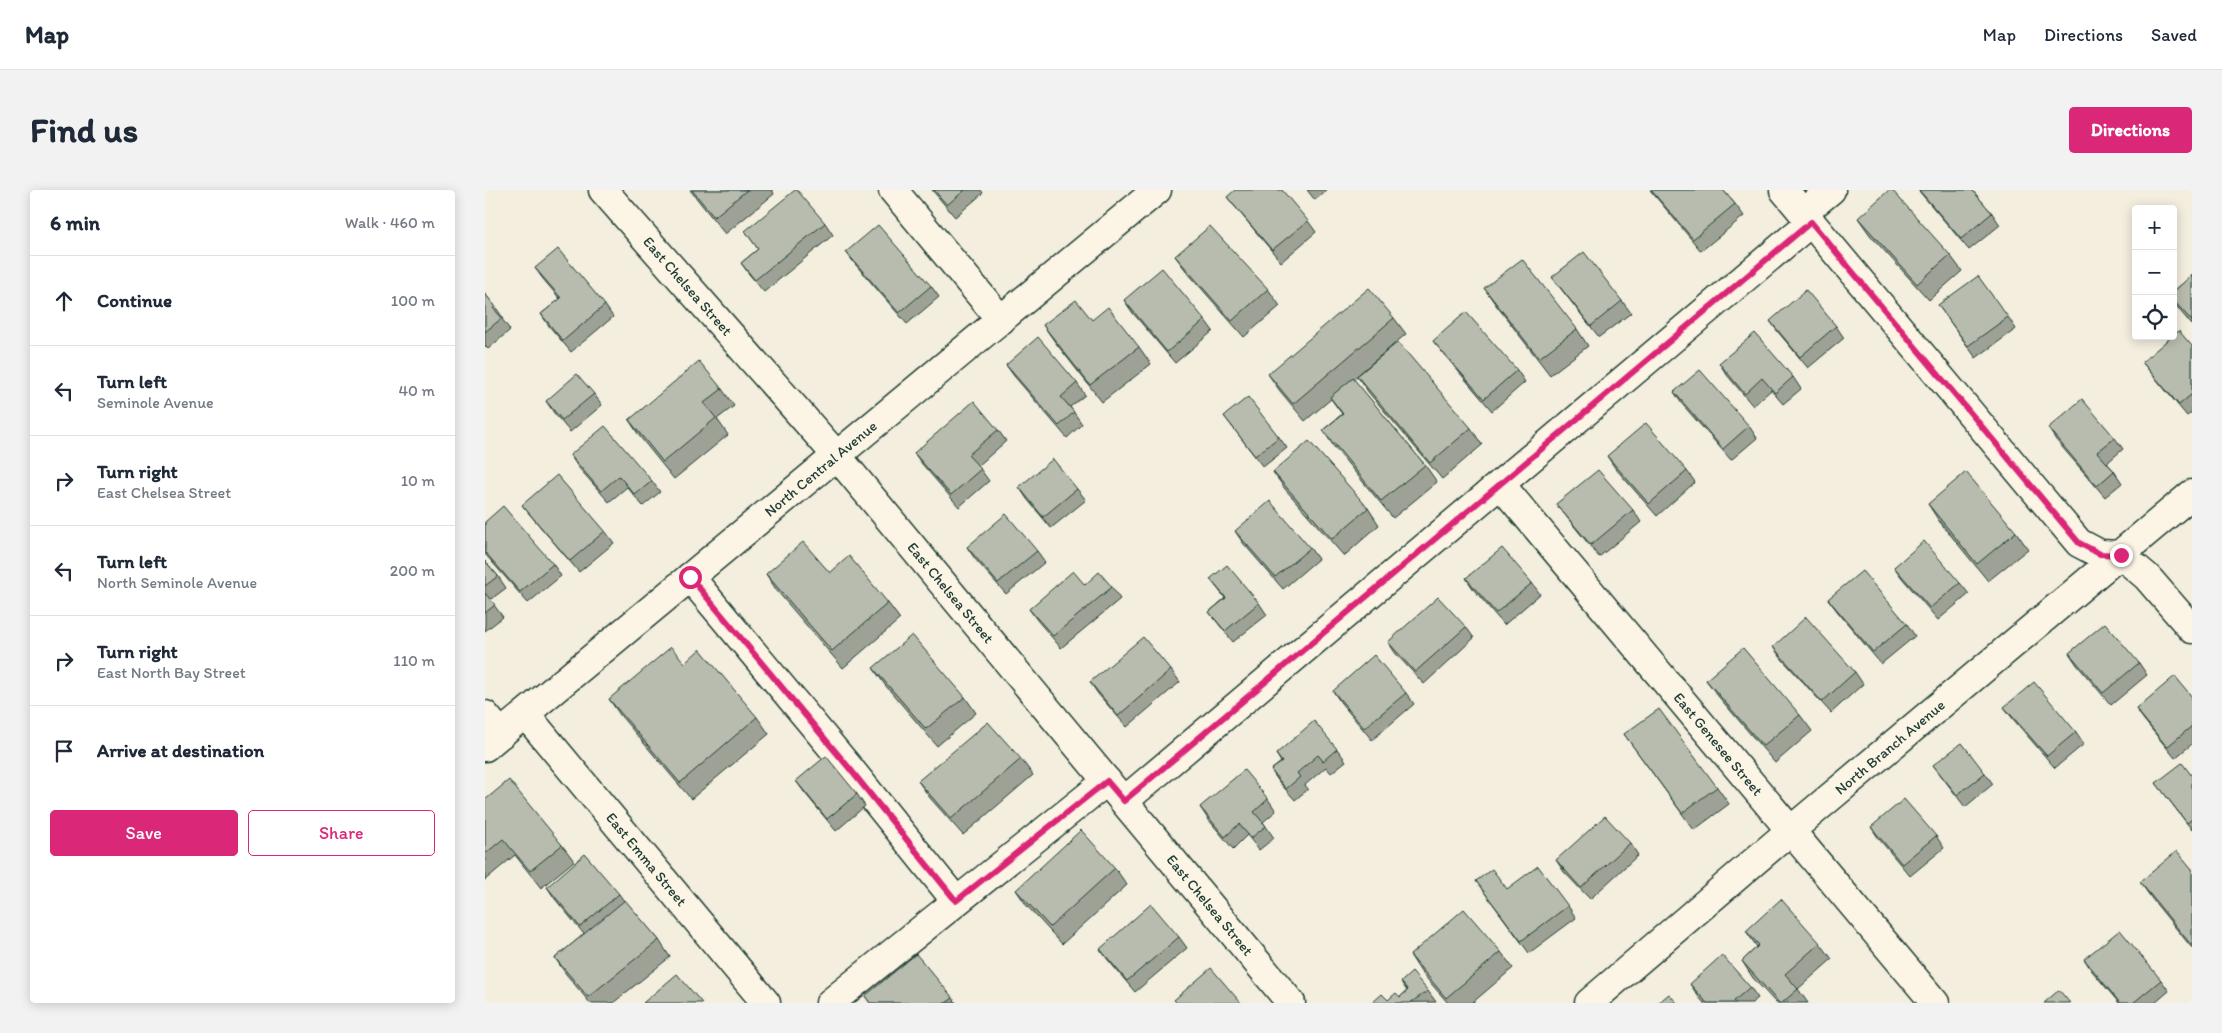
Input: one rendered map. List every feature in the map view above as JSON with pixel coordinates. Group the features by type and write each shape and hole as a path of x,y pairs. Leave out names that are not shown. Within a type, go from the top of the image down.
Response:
{"street":[{"name":"East Chelsea Street","path":"603,190 837,456 1291,1003"},
{"path":"893,190 1001,320"},
{"name":"North Central Avenue","path":"490,732 526,715 1157,190"},
{"path":"1784,190 2079,543 2100,554 2121,555 2147,577 2192,629"},
{"path":"830,1003 956,901 1115,791 1501,485 1807,218 1831,190"},
{"name":"East Genesee Street","path":"1501,485 1935,1003"},
{"name":"North Branch Avenue","path":"1589,1003 1790,831 2192,494"},
{"path":"690,577 779,682 956,901"},
{"name":"East Emma Street","path":"526,715 767,1003"}],"building":[{"path":"692,190 747,190 714,217"},
{"path":"795,190 825,223 755,280 741,263 758,249 745,231"},
{"path":"934,190 965,190 947,205"},
{"path":"1235,190 1282,190 1308,221 1272,250 1227,197"},
{"path":"1651,190 1723,190 1735,204 1693,239"},
{"path":"1889,190 1892,190 1950,255 1917,284 1858,218"},
{"path":"1919,190 1972,190 1992,213 1961,239"},
{"path":"878,225 931,286 899,313 846,252"},
{"path":"1210,226 1268,289 1232,321 1175,256"},
{"path":"558,249 605,305 563,341 541,314 561,298 535,268"},
{"path":"1584,252 1622,301 1591,326 1552,277"},
{"path":"1522,259 1577,329 1539,358 1484,288"},
{"path":"1162,268 1205,320 1167,352 1124,300"},
{"path":"2192,275 2192,321 2177,304 2177,288"},
{"path":"1978,276 2008,317 1968,346 1938,305"},
{"path":"1369,288 1394,318 1293,404 1268,374"},
{"path":"1806,290 1836,326 1800,357 1770,321"},
{"path":"485,294 495,306 493,308 502,318 485,332"},
{"path":"1076,300 1092,320 1108,307 1139,347 1090,385 1043,325"},
{"path":"1466,312 1517,370 1484,399 1433,341"},
{"path":"2179,331 2192,346 2192,394 2179,405 2142,362 2167,340 2177,340 2177,332"},
{"path":"1755,333 1793,377 1775,393 1762,378 1745,394 1719,363"},
{"path":"1038,337 1077,383 1061,397 1074,412 1059,426 1006,365"},
{"path":"1398,342 1471,428 1430,463 1357,376"},
{"path":"699,361 722,389 704,403 716,418 663,462 629,420"},
{"path":"1700,370 1749,426 1723,449 1674,392"},
{"path":"577,374 594,394 562,420 546,401"},
{"path":"1353,378 1425,465 1381,501 1323,430 1343,414 1330,397"},
{"path":"1248,397 1279,437 1255,456 1224,416"},
{"path":"2082,399 2115,438 2097,452 2114,471 2097,486 2048,428"},
{"path":"974,401 998,430 968,455 981,469 951,495 914,453"},
{"path":"1646,423 1687,471 1649,504 1607,456"},
{"path":"605,426 652,481 635,495 619,476 601,491 570,455"},
{"path":"1309,441 1368,508 1332,539 1273,472"},
{"path":"1053,459 1077,489 1043,517 1019,487"},
{"path":"1598,470 1633,510 1591,545 1556,504"},
{"path":"1966,472 2016,532 1977,564 1928,504"},
{"path":"557,475 605,531 570,561 522,505"},
{"path":"1270,501 1310,548 1275,577 1235,531"},
{"path":"503,506 553,564 520,592 485,552 485,522"},
{"path":"1006,514 1037,551 998,583 967,547"},
{"path":"1924,541 1960,583 1930,608 1894,567"},
{"path":"803,542 830,573 849,556 888,603 832,651 766,574"},
{"path":"1502,548 1532,583 1496,613 1466,578"},
{"path":"485,561 498,576 485,586"},
{"path":"1227,565 1259,603 1225,631 1209,612 1226,598 1210,579"},
{"path":"1073,571 1085,585 1099,572 1112,587 1053,636 1029,609"},
{"path":"1862,571 1907,624 1873,652 1828,599"},
{"path":"485,593 495,605 485,613"},
{"path":"1438,597 1466,627 1415,672 1388,642"},
{"path":"1806,617 1855,672 1822,702 1773,647"},
{"path":"2105,623 2139,663 2103,693 2069,653"},
{"path":"912,635 965,697 926,729 873,668"},
{"path":"1143,637 1171,670 1118,716 1090,682"},
{"path":"671,647 685,663 700,649 757,717 680,783 609,699"},
{"path":"1743,648 1800,715 1763,746 1706,680"},
{"path":"1374,655 1406,693 1364,728 1333,691"},
{"path":"2175,676 2192,697 2192,726 2167,747 2136,709"},
{"path":"2034,682 2076,732 2047,756 2004,707"},
{"path":"1659,709 1717,787 1682,813 1624,734"},
{"path":"1314,721 1337,749 1323,761 1318,755 1297,773 1300,777 1286,789 1271,770 1282,762 1276,754"},
{"path":"988,722 1021,759 951,819 918,781"},
{"path":"1962,743 1985,773 1957,795 1933,765"},
{"path":"826,756 857,794 827,819 796,781"},
{"path":"2182,763 2192,776 2192,819 2187,823 2156,783"},
{"path":"1244,770 1268,799 1254,812 1266,826 1251,838 1239,824 1225,837 1200,807"},
{"path":"509,780 562,845 530,871 503,839 485,854 485,800"},
{"path":"1904,799 1936,836 1902,864 1871,827"},
{"path":"1605,816 1630,843 1581,888 1556,860"},
{"path":"1081,830 1115,868 1050,927 1016,890"},
{"path":"2177,851 2192,869 2192,946 2140,882"},
{"path":"585,854 619,894 580,927 547,887"},
{"path":"1538,866 1568,906 1521,941 1476,881 1492,869 1507,889"},
{"path":"1781,899 1820,943 1785,974 1798,989 1782,1003 1779,1003 1742,961 1759,945 1746,931"},
{"path":"625,900 659,940 588,997 555,958"},
{"path":"1151,904 1179,937 1127,981 1100,949"},
{"path":"1464,909 1501,952 1446,998 1410,955"},
{"path":"2120,930 2161,980 2133,1003 2120,1003 2084,959"},
{"path":"916,954 953,998 946,1003 870,1003 865,996"},
{"path":"1722,955 1750,987 1734,1001 1736,1003 1707,1003 1690,984"},
{"path":"1211,968 1241,1003 1177,1003 1174,1000"},
{"path":"1412,972 1428,991 1410,1003 1372,1003 1382,994 1388,1000 1396,993 1400,997 1408,990 1401,982"},
{"path":"677,974 702,1003 643,1003"},
{"path":"2059,990 2070,1003 2044,1003"},
{"path":"1669,994 1677,1003 1658,1003"}],"route":[{"path":"690,577 850,769 956,901 1107,781 1124,801 1811,222 2079,543 2100,554 2121,555"}]}
